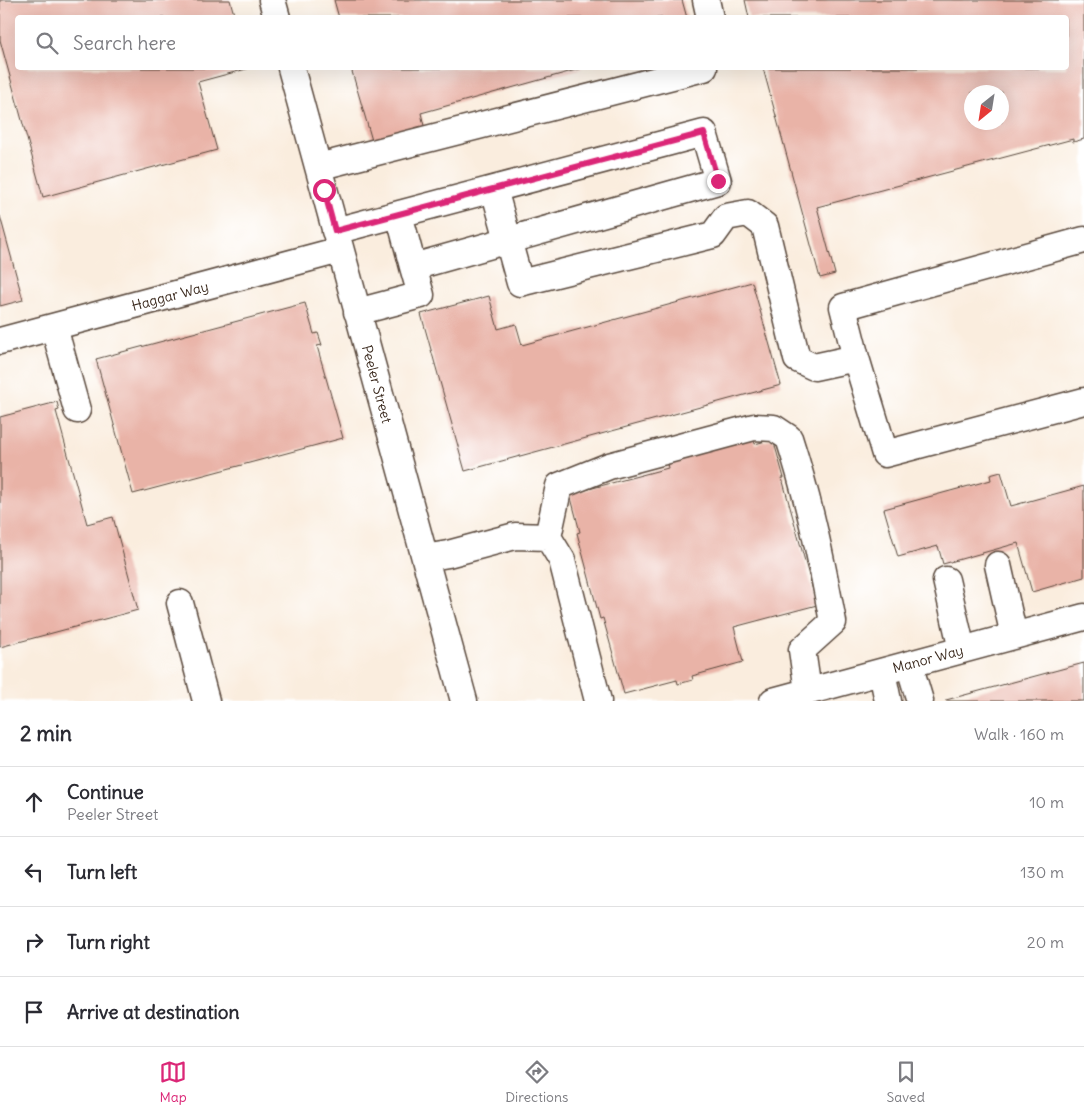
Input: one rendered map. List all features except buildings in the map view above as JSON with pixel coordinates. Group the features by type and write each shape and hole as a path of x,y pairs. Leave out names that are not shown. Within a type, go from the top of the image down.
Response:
{"street":[{"path":"272,0 276,15"},
{"path":"706,0 709,15"},
{"name":"Peeler Street","path":"292,70 464,701"},
{"path":"318,167 696,70"},
{"name":"Haggar Way","path":"0,341 54,327 338,240 399,214 704,133 718,181"},
{"path":"413,267 718,181 726,217"},
{"path":"494,189 520,283 713,235 726,217 748,213 765,226 797,359 814,367 856,358"},
{"path":"357,312 420,295 399,214"},
{"path":"1084,240 843,307 856,358 885,454 1084,401"},
{"path":"54,327 77,410"},
{"path":"598,701 562,560 548,536 559,486 608,466 754,426 774,428 789,438 805,488 818,541 833,622 802,650 808,691"},
{"path":"425,558 448,554 515,536 548,536"},
{"path":"998,565 1014,636"},
{"path":"946,580 962,650"},
{"path":"180,603 206,701"},
{"name":"Manor Way","path":"772,701 1084,617"},
{"path":"909,664 920,701"},
{"path":"882,672 888,701"}],"route":[{"path":"324,190 335,231 704,133 718,181"}]}
